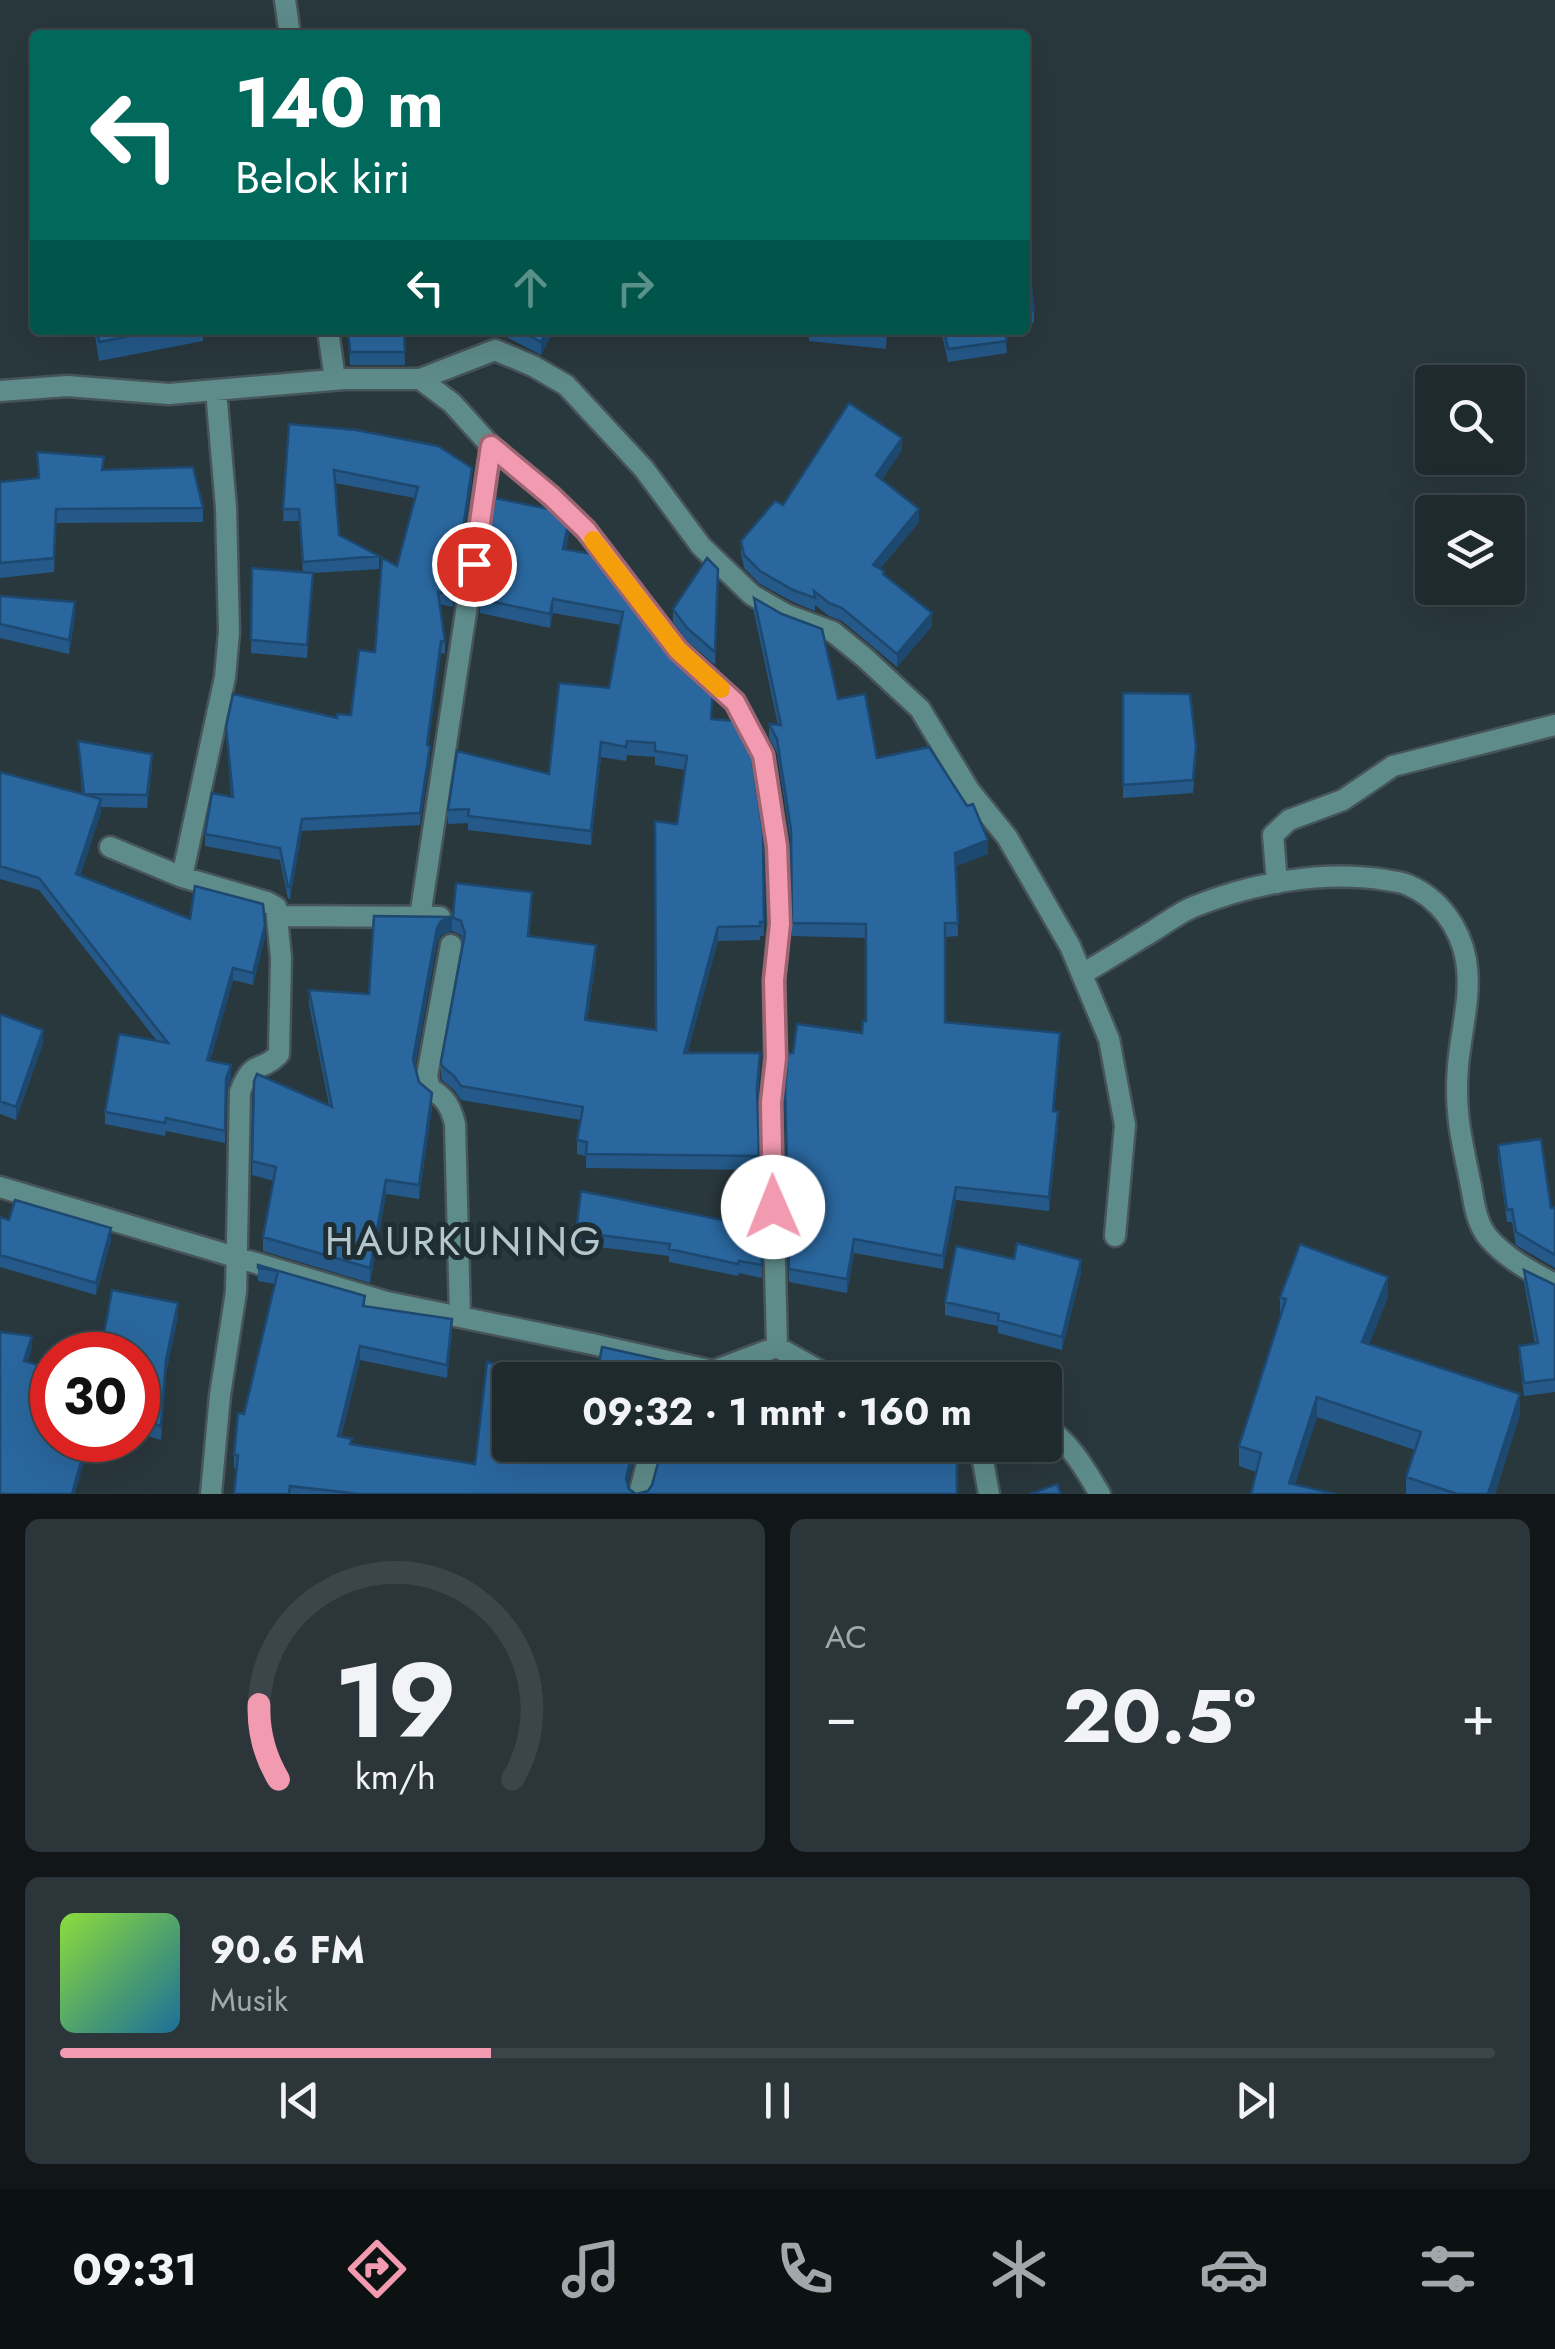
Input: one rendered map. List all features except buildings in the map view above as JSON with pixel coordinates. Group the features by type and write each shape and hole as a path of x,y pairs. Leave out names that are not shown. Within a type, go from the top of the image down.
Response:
{"street":[{"path":"285,0 289,30"},
{"path":"329,335 335,380"},
{"path":"0,391 67,386 169,394 335,380 420,379 496,350 566,385 644,468 702,546 752,594 787,614 833,632 920,709 969,790 1007,837 1070,946 1109,1039 1126,1126 1115,1236"},
{"path":"420,379 452,403 491,446 586,530 678,650 735,702 763,755 777,846 780,924 774,980 776,1058 771,1102 777,1347"},
{"path":"182,876 225,677 229,632 226,508 216,390"},
{"path":"277,916 430,917 491,446"},
{"path":"1276,883 1272,835 1289,820 1344,800 1393,766 1555,725"},
{"path":"110,847 276,907 281,958 279,1054 253,1068 240,1092 238,1258 211,1494"},
{"path":"1082,974 1189,908 1276,883 1366,877 1406,884 1435,901 1455,927 1466,958 1468,989 1456,1101 1458,1130 1475,1210 1485,1233 1497,1246 1530,1272 1555,1284"},
{"path":"451,945 427,1076 430,1090 451,1107 455,1124 460,1316"},
{"path":"0,1187 386,1302 460,1316 636,1362"},
{"path":"737,1362 777,1347 804,1362"},
{"path":"1062,1441 1100,1494"},
{"path":"639,1494 647,1462"},
{"path":"983,1462 989,1494"}],"slow traffic":[{"path":"593,540 678,650 721,689"}],"district":[{"name":"HAURKUNING","path":"464,1241"}],"route":[{"path":"474,564 491,446 586,530 678,650 735,702 763,755 777,846 780,924 774,980 773,1207"}]}
